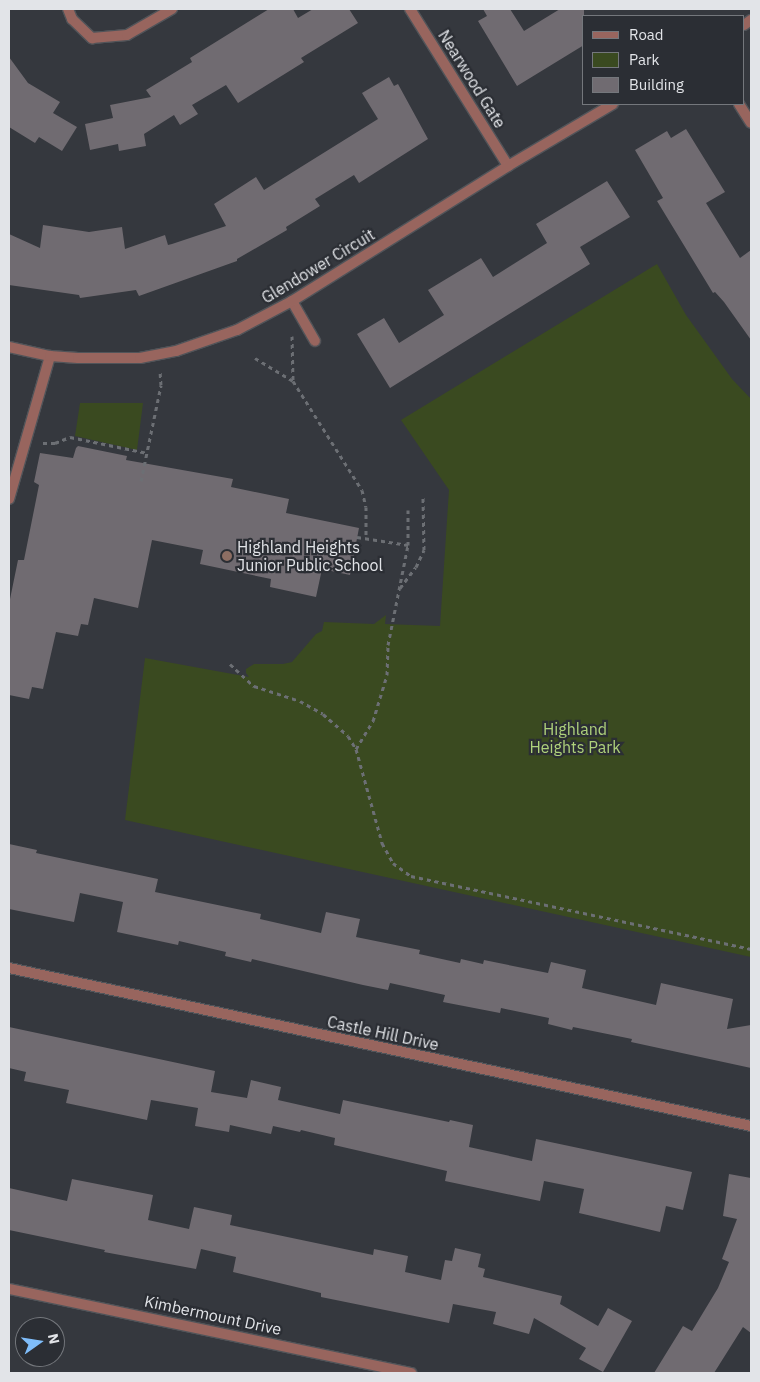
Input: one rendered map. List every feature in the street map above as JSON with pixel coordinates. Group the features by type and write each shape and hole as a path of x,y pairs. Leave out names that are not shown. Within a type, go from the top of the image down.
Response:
{"street":[{"path":"68,9 72,19 92,38 128,35 172,9"},
{"name":"Nearwood Gate","path":"410,9 508,166"},
{"name":"Glendower Circuit","path":"9,348 50,356 105,360 158,355 237,330 292,301 508,166 611,105"},
{"path":"740,105 751,123"},
{"path":"292,301 315,341"},
{"path":"9,498 50,356"},
{"name":"Castle Hill Drive","path":"9,968 751,1126"},
{"name":"Kimbermount Drive","path":"9,1289 411,1373"}],"path":[{"path":"292,336 293,380"},
{"path":"141,481 161,384 158,355"},
{"path":"255,358 293,380 362,490 366,507 366,538"},
{"path":"26,442 54,444 70,438 147,452"},
{"path":"400,588 416,567 424,550 423,496"},
{"path":"356,749 373,721 388,674 388,645 408,545 408,510"},
{"path":"357,537 408,545"},
{"path":"230,664 254,686 300,701 322,714 348,736 356,749 382,843 393,863 411,876 751,949"}],"green space":[{"name":"Highland Heights Park","path":"657,264 686,315 732,379 751,399 751,957 125,820 145,658 249,677 246,669 254,664 283,664 292,662 316,634 322,631 324,622 374,624 386,615 385,624 440,626 449,490 401,420"},
{"path":"80,403 143,403 137,450 75,436"}],"building":[{"path":"269,9 293,9 298,18 313,9 349,9 358,23 301,58 304,62 238,103 226,85 192,105 198,114 180,125 174,115 144,134 146,146 119,151 118,144 90,150 85,124 113,118 110,105 151,97 146,90 192,62 190,58"},
{"path":"483,9 510,9 524,31 560,9 584,9 584,15 582,15 582,46 517,86 478,21 487,16"},
{"path":"9,57 28,83 60,102 53,113 77,127 62,151 39,137 35,143 9,127"},
{"path":"389,77 394,86 398,84 428,139 359,183 354,175 315,199 320,206 286,227 287,230 237,259 237,261 139,296 136,290 80,298 79,295 9,285 9,234 40,248 43,225 89,232 122,227 125,249 165,235 168,245 226,226 214,204 256,177 264,190 378,119 362,93"},
{"path":"686,129 725,192 706,203 740,258 751,250 751,340 724,302 715,292 713,293 657,201 663,198 635,150 667,131 671,138"},
{"path":"607,181 630,217 580,247 590,264 390,388 357,334 384,318 399,343 444,315 428,290 481,258 493,277 547,243 536,224"},
{"path":"78,446 127,456 126,460 233,479 231,487 289,499 286,513 359,528 350,575 322,569 316,597 270,587 271,579 200,564 203,550 152,540 138,608 94,598 88,625 81,624 78,636 56,632 43,689 32,687 29,699 9,695 9,604 18,560 24,560 39,485 34,482 40,453 73,458"},
{"path":"9,844 37,850 36,853 158,879 155,892 261,914 260,919 321,933 326,912 360,919 356,937 420,950 419,954 460,963 461,959 483,964 484,960 548,973 551,962 586,970 582,988 656,1005 661,983 733,999 727,1029 751,1025 751,1068 631,1042 632,1039 573,1027 572,1030 548,1024 549,1018 501,1008 500,1013 443,1002 445,995 390,983 388,990 252,959 251,962 225,956 226,952 179,941 178,945 117,932 123,902 80,893 74,922 9,909"},
{"path":"9,1027 215,1071 211,1092 247,1098 251,1080 281,1087 278,1100 340,1114 343,1100 449,1122 450,1120 473,1125 469,1147 532,1161 536,1139 692,1172 683,1210 666,1206 660,1232 579,1213 584,1189 544,1181 540,1201 445,1181 447,1171 334,1145 335,1138 301,1130 300,1132 273,1126 271,1134 230,1125 229,1132 195,1126 198,1108 151,1100 147,1120 66,1103 69,1090 24,1081 26,1072 9,1068"},
{"path":"729,1174 751,1178 751,1333 743,1327 714,1373 654,1373 683,1326 692,1331 718,1288 729,1262 722,1259 737,1219 723,1216"},
{"path":"72,1179 153,1195 148,1220 189,1229 194,1207 232,1215 230,1225 373,1255 374,1249 408,1256 405,1272 441,1280 445,1260 452,1261 455,1248 481,1254 478,1267 485,1269 483,1277 562,1296 560,1304 598,1326 608,1308 632,1321 603,1372 579,1359 586,1348 534,1318 529,1334 493,1324 496,1312 453,1304 449,1323 321,1297 321,1293 233,1272 236,1257 201,1249 196,1269 104,1252 105,1250 9,1230 9,1188 67,1201"}],"place":[{"name":"Highland Heights Junior Public School","path":"227,556"}]}
